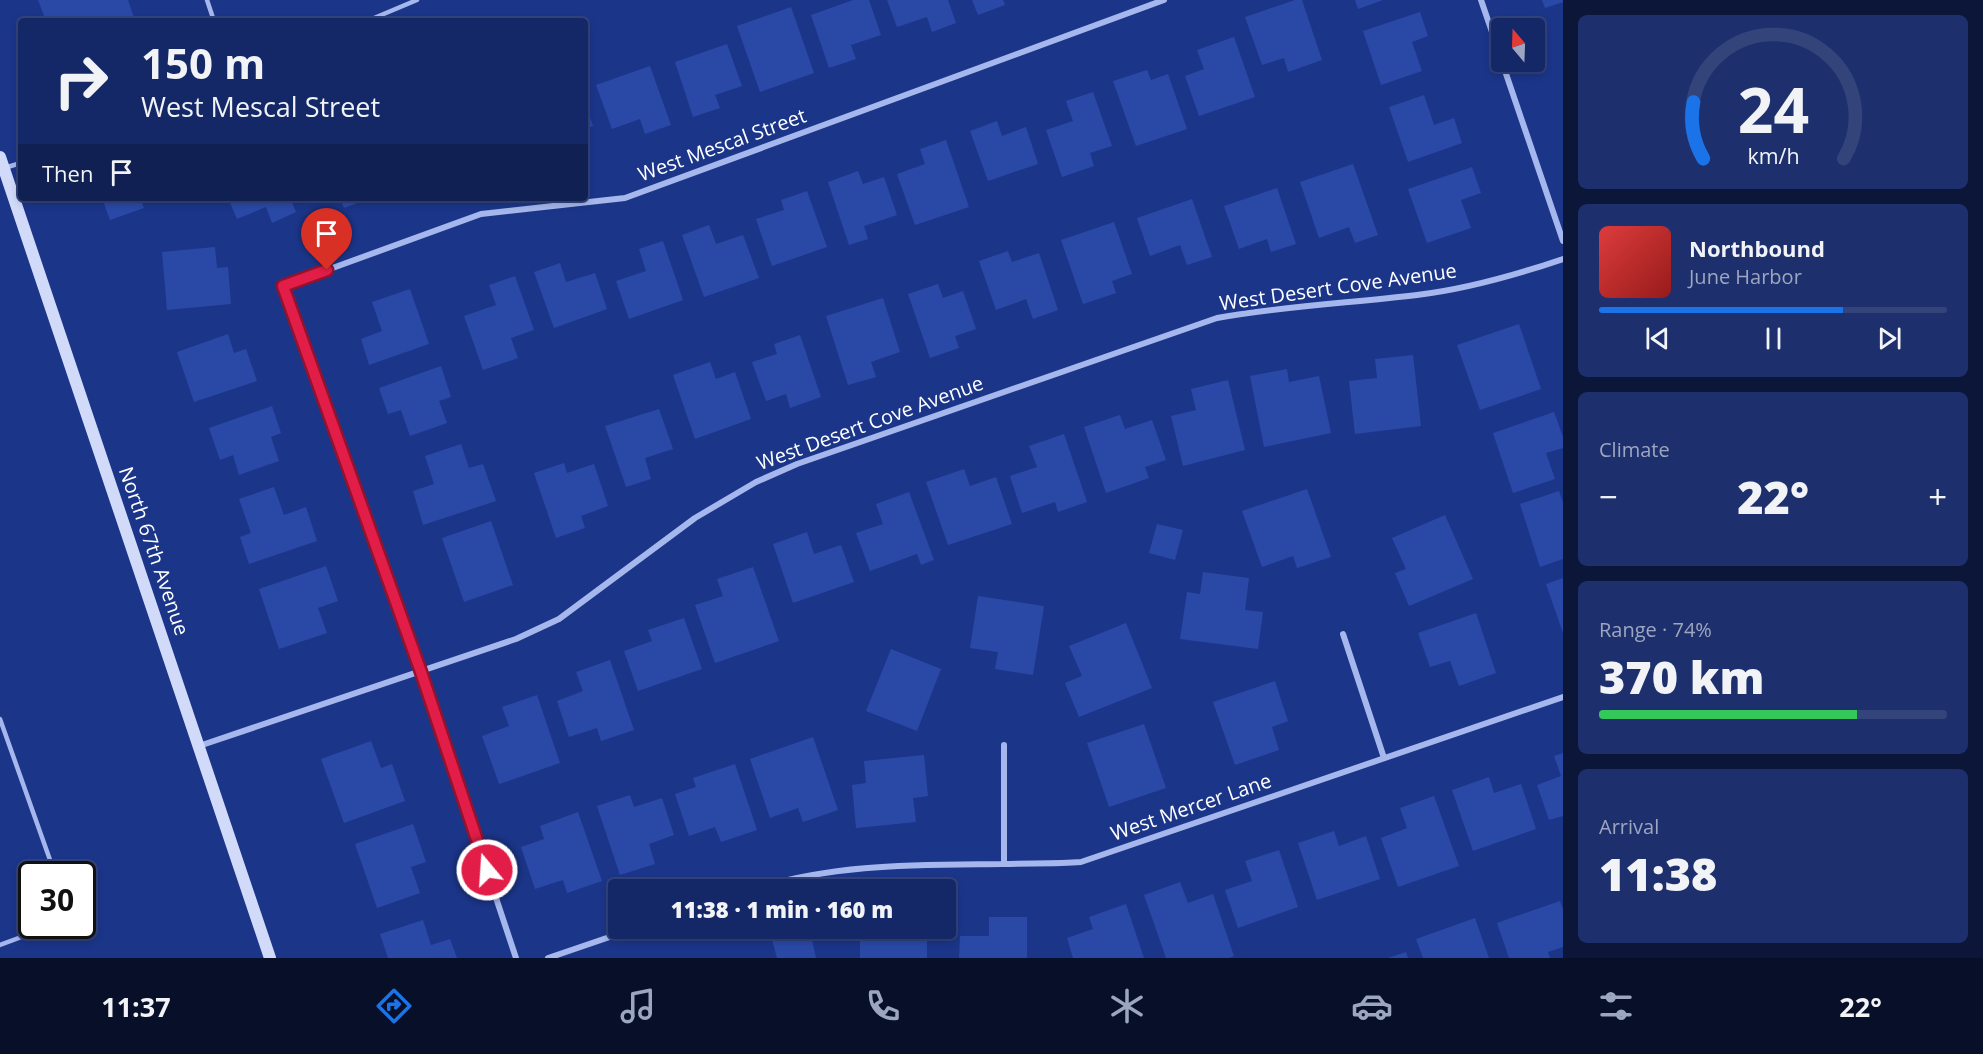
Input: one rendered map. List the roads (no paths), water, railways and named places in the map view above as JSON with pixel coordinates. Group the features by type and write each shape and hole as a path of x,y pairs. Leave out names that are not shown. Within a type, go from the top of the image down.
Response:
{"main road":[{"name":"North 67th Avenue","path":"2,163 270,958"}],"street":[{"name":"West Mescal Street","path":"421,672 283,286 481,214 625,198 1164,0"},
{"path":"1481,0 1491,29"},
{"path":"1506,72 1563,241"},
{"name":"West Desert Cove Avenue","path":"199,746 516,639 559,619 695,518 756,482 797,464 1217,318 1255,311 1452,290 1563,259"},
{"path":"1343,634 1384,758"},
{"path":"421,672 516,958"},
{"name":"West Mercer Lane","path":"788,879 833,870 1081,862 1563,697"},
{"path":"1004,745 1004,864"},
{"path":"548,958 608,938"}],"lane":[{"path":"207,0 213,18"},
{"path":"374,18 417,0"},
{"path":"2,163 18,163"},
{"path":"0,719 51,861"},
{"path":"0,945 18,938"}]}
